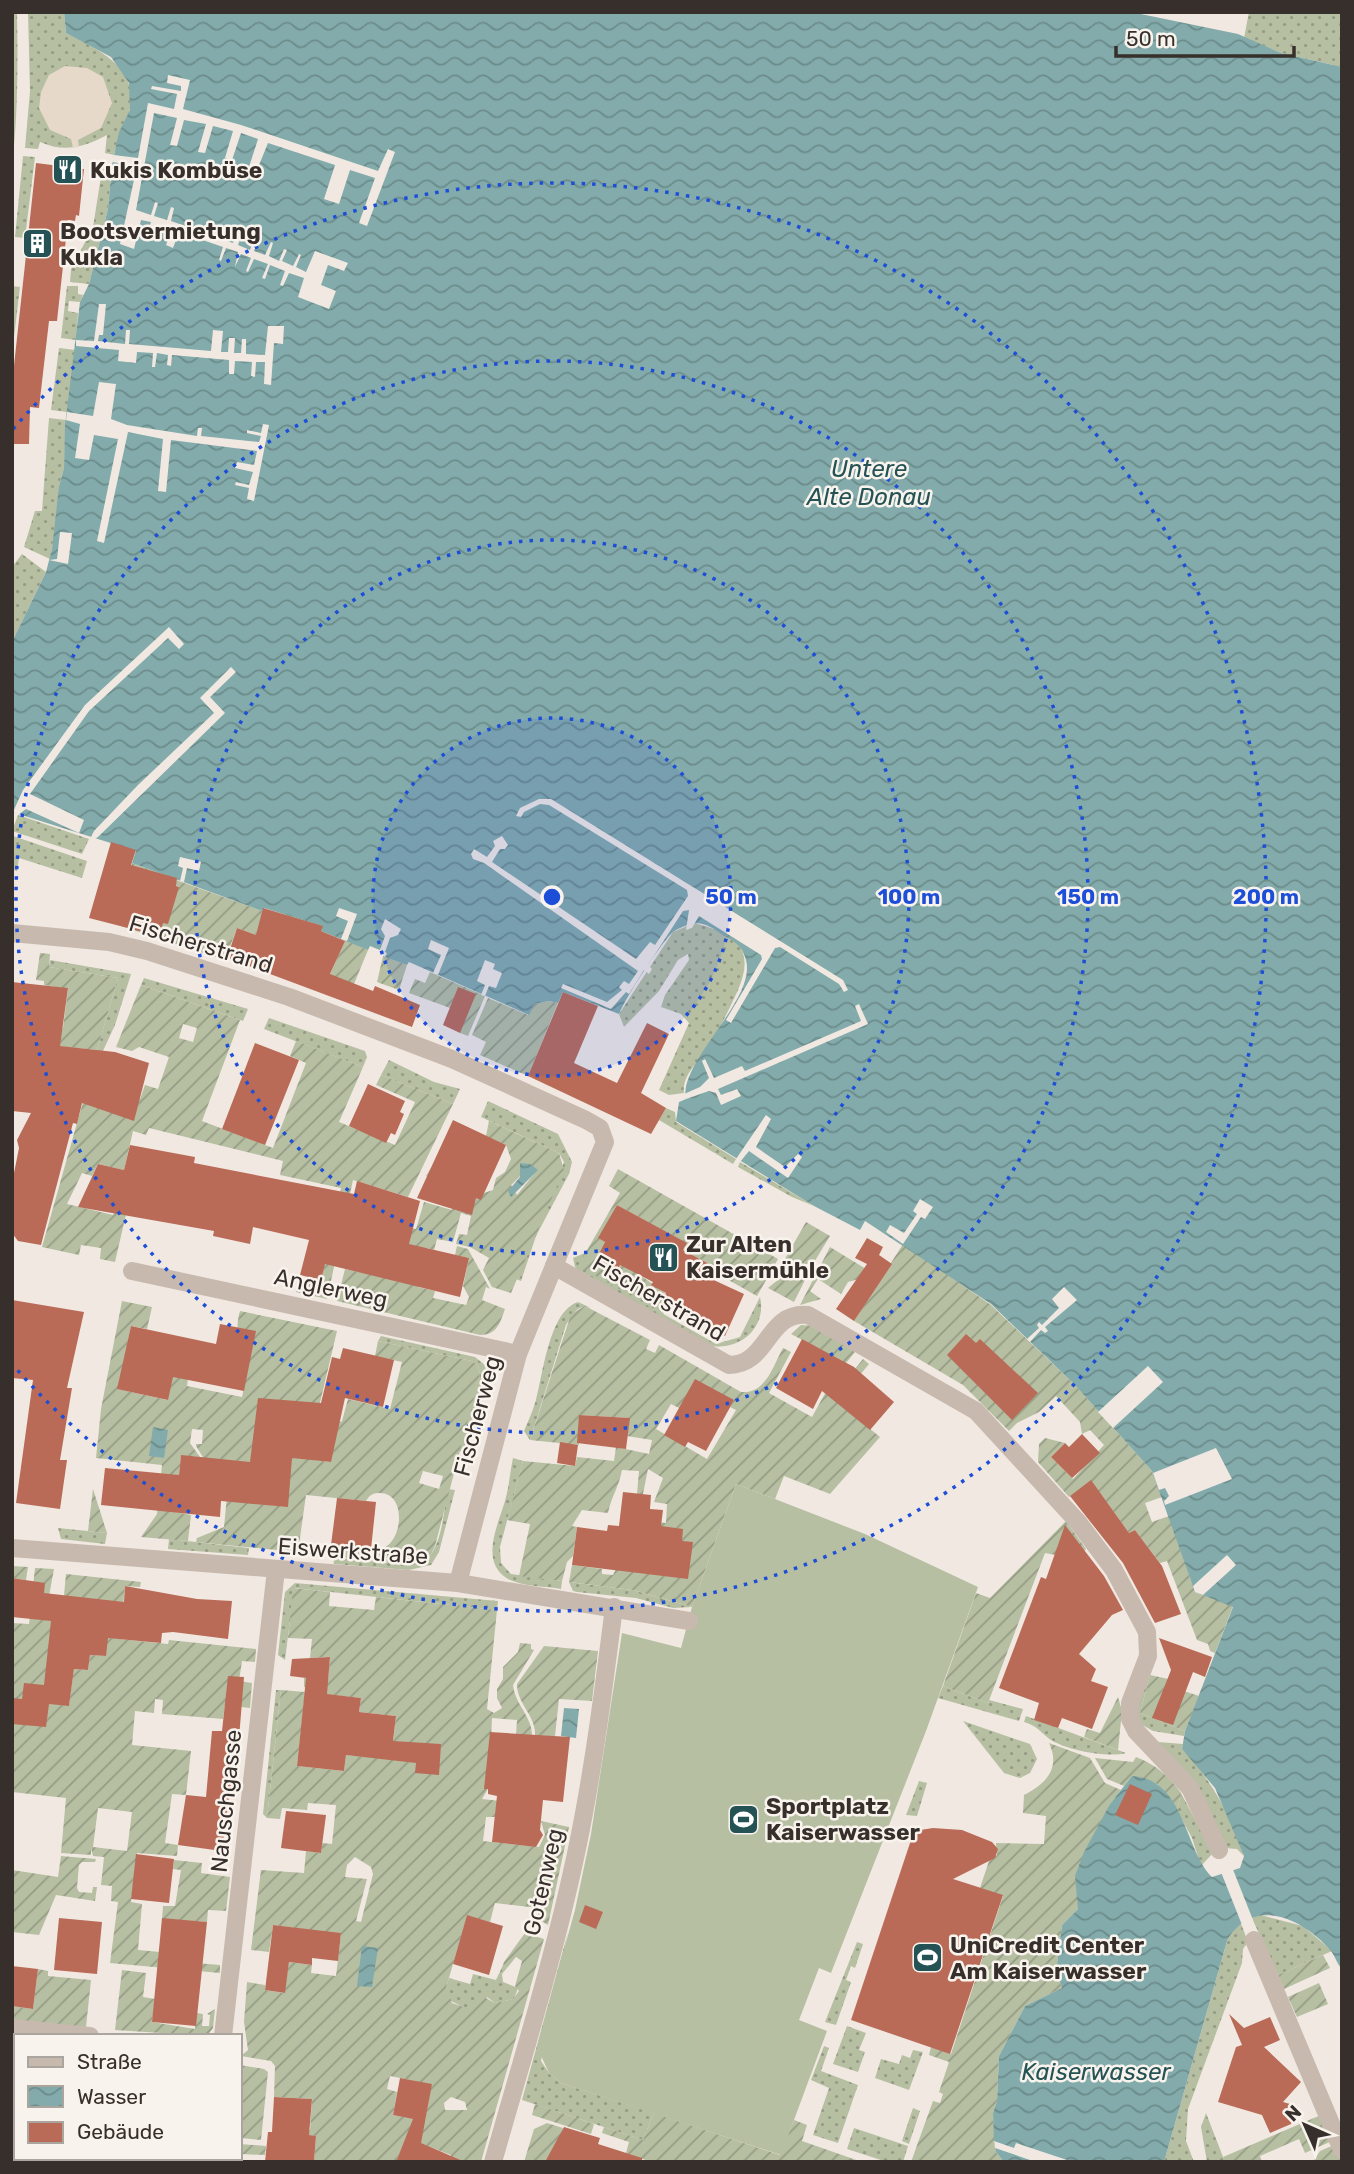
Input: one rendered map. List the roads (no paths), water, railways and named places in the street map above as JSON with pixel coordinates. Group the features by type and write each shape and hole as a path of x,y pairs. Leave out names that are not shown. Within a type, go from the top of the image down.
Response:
{"street":[{"name":"Fischerstrand","path":"12,933 109,942 147,951 267,990 452,1059 600,1128 605,1142 554,1266 729,1365 741,1365 754,1358 783,1319 795,1314 808,1315 976,1411 1078,1522 1130,1597 1147,1632 1149,1645 1148,1656 1130,1703 1130,1718 1136,1731 1190,1788 1219,1850"},
{"name":"Fischerweg","path":"458,1583 518,1354 554,1266"},
{"name":"Anglerweg","path":"132,1271 518,1354"},
{"name":"Eiswerkstraße","path":"12,1548 458,1583 689,1621"},
{"name":"Nauschgasse","path":"223,2034 276,1570"},
{"name":"Gotenweg","path":"493,2162 549,1967 578,1843 599,1722 614,1607"},
{"path":"1254,1940 1342,2150"},
{"path":"12,2028 70,2034"}],"water":[{"name":"Untere Alte Donau","path":"64,12 1131,12 1238,34 1281,53 1342,67 1342,1969 1320,1939 1292,1921 1264,1915 1237,1927 1227,1941 1164,2162 1004,2162 996,2152 994,2141 993,2113 997,2101 999,2056 1025,2006 1062,1988 1056,1972 1062,1925 1078,1909 1075,1876 1084,1852 1110,1804 1132,1776 1150,1780 1163,1789 1173,1802 1195,1850 1212,1877 1240,1868 1244,1856 1215,1788 1182,1749 1185,1731 1233,1607 1195,1592 1152,1471 1074,1384 991,1304 865,1221 860,1230 814,1206 676,1121 679,1102 686,1099 687,1084 694,1067 740,993 746,976 746,960 740,947 700,923 687,925 666,940 635,984 619,1014 563,992 558,1003 549,1001 534,1004 529,1015 409,962 407,965 385,957 387,953 370,946 368,950 321,931 322,926 264,908 262,911 132,863 136,851 12,812 12,642 46,572 52,549 59,486 64,468 65,425 80,302 89,284 108,209 112,165 119,132 130,110 129,83 111,57 66,33"},
{"path":"520,1163 530,1164 538,1170 511,1197 508,1191 520,1177"},
{"path":"153,1427 168,1430 164,1458 149,1456"},
{"path":"564,1708 579,1709 576,1738 561,1736"},
{"path":"362,1946 378,1948 372,1987 357,1986"}],"place":[{"name":"Kukis Kombüse","path":"67,170"},
{"name":"Bootsvermietung Kukla","path":"37,244"},
{"name":"Zur Alten Kaisermühle","path":"663,1257"},
{"name":"Sportplatz Kaiserwasser","path":"743,1819"},
{"name":"UniCredit Center Am Kaiserwasser","path":"927,1958"}],"water label":[{"name":"Kaiserwasser","path":"1096,2072"}]}
